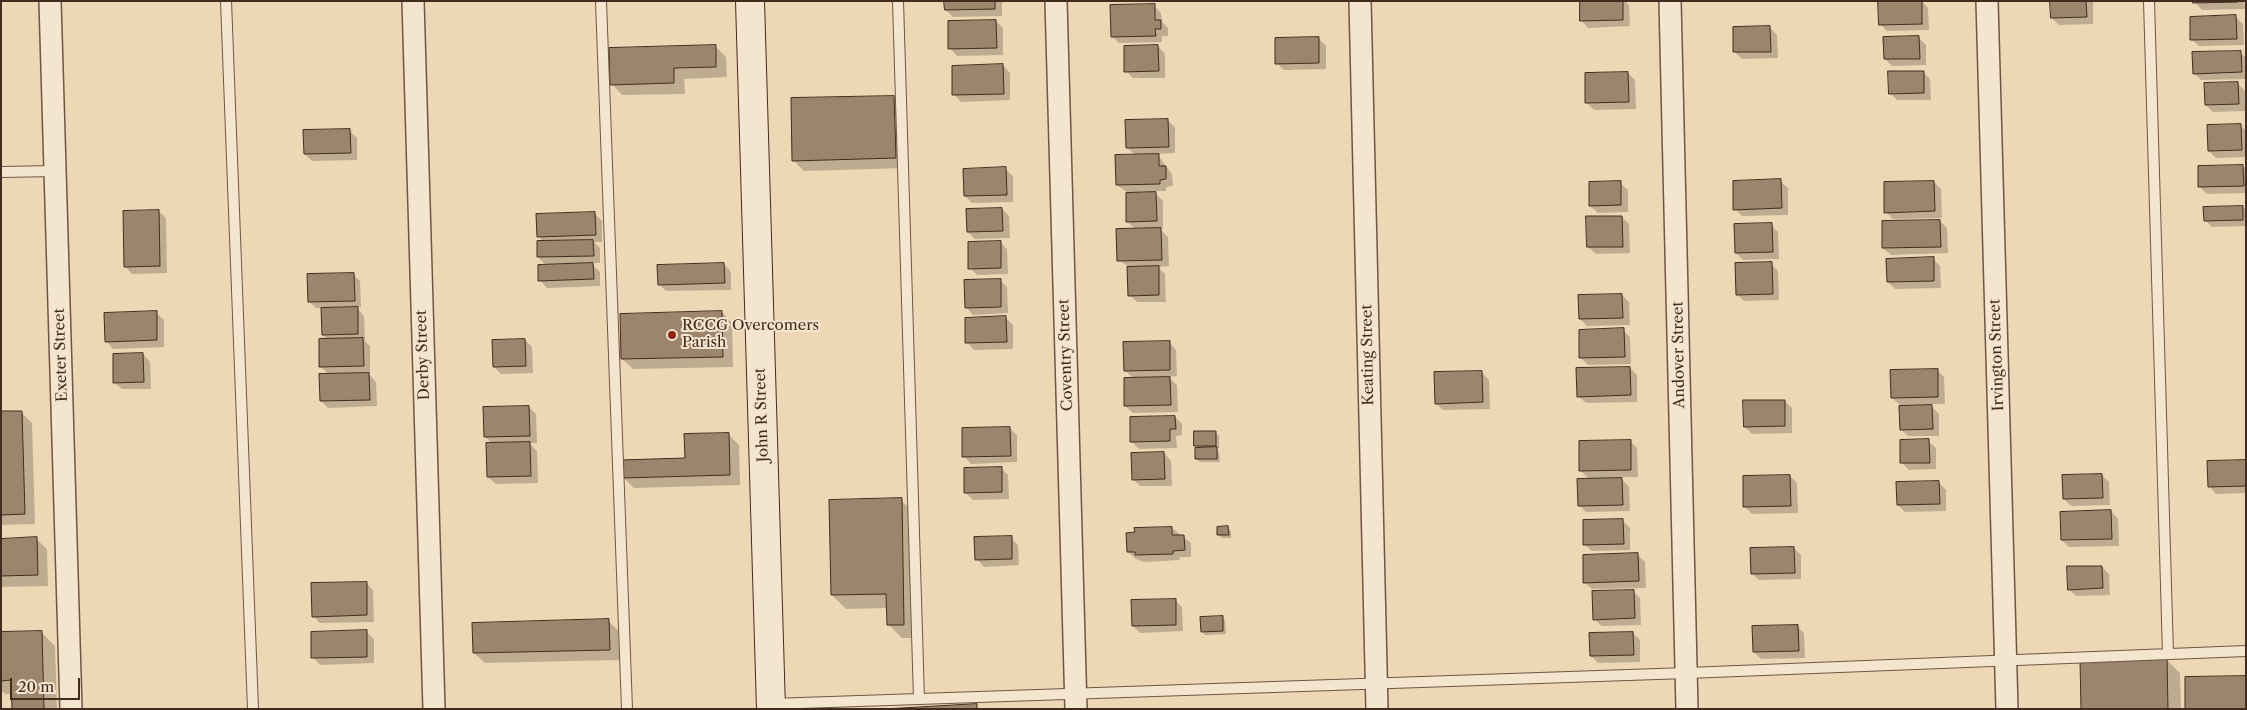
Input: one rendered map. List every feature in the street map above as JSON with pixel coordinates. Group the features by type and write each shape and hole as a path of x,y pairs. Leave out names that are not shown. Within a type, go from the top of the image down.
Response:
{"main road":[{"name":"John R Street","path":"750,1 770,707"}],"street":[{"name":"Exeter Street","path":"50,1 71,709"},
{"name":"Derby Street","path":"413,1 434,709"},
{"name":"Coventry Street","path":"1056,1 1076,701"},
{"name":"Keating Street","path":"1360,1 1377,709"},
{"name":"Andover Street","path":"1670,1 1688,709"},
{"name":"Irvington Street","path":"1987,1 2007,709"}],"lane":[{"path":"226,1 253,709"},
{"path":"601,1 626,709"},
{"path":"898,1 919,699"},
{"path":"2149,1 2168,654"},
{"path":"1,172 55,170"},
{"path":"770,707 849,705 919,699 1076,701 1376,683 2246,651"}],"building":[{"path":"944,1 995,1 995,9 945,10"},
{"path":"1580,1 1623,1 1623,20 1580,21"},
{"path":"1878,1 1922,1 1922,24 1879,25"},
{"path":"2050,1 2086,1 2087,17 2051,18"},
{"path":"2193,1 2238,1 2238,2 2193,3"},
{"path":"1155,4 1155,20 1161,20 1161,29 1155,29 1156,36 1111,37 1110,5"},
{"path":"2236,15 2237,39 2190,40 2190,17"},
{"path":"996,20 997,48 948,49 948,21"},
{"path":"1770,26 1771,52 1733,52 1733,27"},
{"path":"1919,36 1920,59 1884,59 1883,37"},
{"path":"1319,37 1319,63 1275,64 1275,38"},
{"path":"716,45 716,67 674,68 674,83 610,85 609,48"},
{"path":"1158,45 1159,71 1124,72 1124,46"},
{"path":"2241,51 2242,72 2193,74 2192,52"},
{"path":"1003,64 1004,94 952,95 952,66"},
{"path":"1888,71 1924,71 1924,93 1889,94"},
{"path":"1628,72 1629,102 1585,103 1585,73"},
{"path":"2238,82 2239,104 2205,105 2204,83"},
{"path":"894,96 896,158 792,161 791,98"},
{"path":"1168,119 1169,147 1126,148 1125,120"},
{"path":"2241,124 2242,150 2208,151 2207,125"},
{"path":"350,129 351,153 304,154 303,130"},
{"path":"1159,154 1159,166 1166,166 1166,179 1160,180 1160,184 1116,185 1115,155"},
{"path":"2243,165 2244,186 2198,187 2198,166"},
{"path":"1006,167 1007,195 964,196 963,169"},
{"path":"1781,179 1782,208 1733,210 1733,181"},
{"path":"1621,181 1621,205 1589,206 1589,182"},
{"path":"1934,181 1935,211 1884,213 1884,182"},
{"path":"1156,192 1157,221 1126,222 1126,193"},
{"path":"2243,206 2243,220 2204,221 2203,207"},
{"path":"1002,208 1003,231 967,232 966,209"},
{"path":"159,210 160,266 124,267 123,211"},
{"path":"595,212 596,235 537,237 536,214"},
{"path":"1586,216 1622,216 1623,247 1587,247"},
{"path":"1940,220 1941,247 1882,248 1882,221"},
{"path":"1772,223 1773,252 1735,253 1734,224"},
{"path":"1161,228 1162,260 1117,261 1116,229"},
{"path":"593,240 594,256 537,257 537,241"},
{"path":"1001,241 1001,268 968,269 968,242"},
{"path":"1934,257 1934,281 1887,282 1886,259"},
{"path":"1772,262 1773,294 1736,295 1735,263"},
{"path":"593,263 594,279 538,281 538,265"},
{"path":"724,263 725,283 658,285 657,265"},
{"path":"1159,266 1159,295 1128,296 1127,267"},
{"path":"354,273 355,301 308,302 307,274"},
{"path":"1001,279 1001,307 965,308 964,280"},
{"path":"1622,294 1623,318 1579,319 1578,295"},
{"path":"358,307 358,334 322,335 321,308"},
{"path":"157,311 157,340 105,342 104,313"},
{"name":"RCCG Overcomers Parish","path":"722,311 723,357 621,359 620,314"},
{"path":"1006,316 1007,342 965,343 965,318"},
{"path":"1624,328 1625,357 1579,358 1579,330"},
{"path":"363,338 364,366 319,367 319,339"},
{"path":"525,339 526,366 493,367 492,340"},
{"path":"1170,341 1170,370 1124,371 1123,342"},
{"path":"143,353 144,382 113,383 113,354"},
{"path":"1630,367 1631,395 1577,397 1576,368"},
{"path":"1938,369 1938,397 1891,398 1890,370"},
{"path":"1482,371 1483,402 1435,404 1434,372"},
{"path":"369,373 370,400 320,401 319,374"},
{"path":"1170,377 1171,405 1124,406 1124,378"},
{"path":"1743,400 1785,400 1785,426 1744,427"},
{"path":"1932,405 1933,429 1900,430 1899,406"},
{"path":"529,406 530,436 484,437 483,407"},
{"path":"1,411 22,411 25,514 1,515"},
{"path":"1175,416 1176,429 1170,429 1170,441 1130,442 1130,417"},
{"path":"1010,427 1011,456 962,457 962,428"},
{"path":"1194,431 1216,431 1216,446 1194,446"},
{"path":"729,433 730,475 622,478 621,460 685,458 684,434"},
{"path":"1929,439 1930,463 1900,463 1900,440"},
{"path":"1631,440 1631,470 1579,471 1579,441"},
{"path":"530,442 531,476 487,477 486,443"},
{"path":"1217,447 1217,459 1195,459 1195,448"},
{"path":"1164,452 1165,479 1132,480 1131,453"},
{"path":"2246,460 2246,486 2208,487 2207,461"},
{"path":"1002,467 1002,492 964,493 964,468"},
{"path":"2102,474 2103,498 2063,499 2062,475"},
{"path":"1790,475 1791,506 1743,507 1743,476"},
{"path":"1622,478 1623,505 1578,506 1577,479"},
{"path":"1939,481 1940,504 1897,505 1896,482"},
{"path":"902,498 904,625 887,625 886,594 831,595 829,500"},
{"path":"2111,510 2112,539 2061,540 2060,512"},
{"path":"1623,519 1624,544 1583,545 1583,520"},
{"path":"1228,526 1229,535 1217,535 1217,527"},
{"path":"1172,527 1172,535 1184,535 1185,550 1173,551 1173,554 1135,555 1135,552 1127,552 1126,533 1135,532 1134,528"},
{"path":"1012,536 1012,559 975,560 974,537"},
{"path":"37,537 38,575 1,576 1,539"},
{"path":"1794,547 1795,573 1751,574 1750,548"},
{"path":"1638,553 1639,581 1583,583 1583,555"},
{"path":"2067,566 2102,566 2103,588 2068,590"},
{"path":"367,582 367,615 312,617 311,583"},
{"path":"1634,590 1635,618 1593,620 1592,591"},
{"path":"1176,599 1176,625 1132,626 1131,600"},
{"path":"1223,616 1223,631 1201,632 1200,617"},
{"path":"609,619 610,650 473,653 472,623"},
{"path":"1798,625 1799,651 1753,652 1752,626"},
{"path":"367,630 367,657 311,658 311,632"},
{"path":"42,631 44,709 12,709 11,680 1,681 1,632"},
{"path":"1633,632 1634,655 1590,656 1589,633"},
{"path":"2167,658 2168,709 2081,709 2080,660"},
{"path":"2246,676 2246,709 2185,709 2185,677"},
{"path":"977,704 977,709 885,709"}],"place":[{"name":"RCCG Overcomers Parish","path":"672,335"}]}
